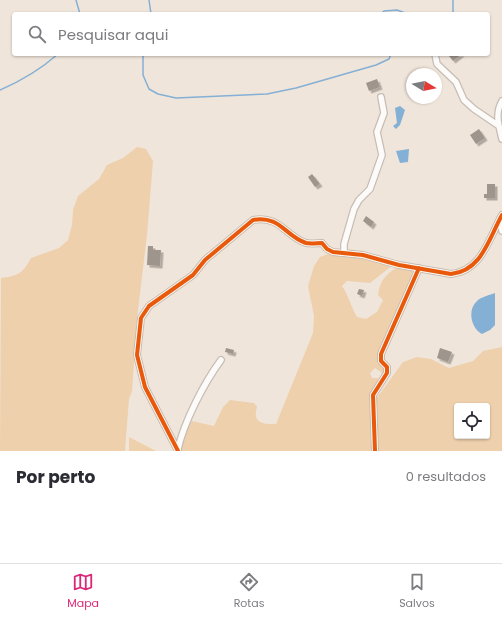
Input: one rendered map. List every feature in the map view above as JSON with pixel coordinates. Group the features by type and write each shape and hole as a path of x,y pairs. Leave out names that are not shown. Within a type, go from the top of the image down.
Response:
{"street":[{"path":"435,56 437,64 456,82 464,100 474,109 499,126"},
{"path":"344,253 344,244 354,209 358,200 370,189 382,155 377,132 384,112 381,97"},
{"path":"502,101 498,108 499,126 502,139"},
{"path":"178,450 145,387 137,355 141,318 149,306 193,275 205,260 253,220 260,218 274,221 283,226 292,235 307,243 322,243 327,249 333,252 363,255 451,274 466,270 473,266 483,253 501,216"},
{"path":"501,216 502,231"},
{"path":"375,451 373,395 388,373 387,367 380,361 381,354 419,268"},
{"path":"178,450 182,432 213,370 221,360"}],"shaded area":[{"path":"137,147 146,149 153,161 147,235 137,319 132,391 129,399 125,451 0,451 1,278 16,275 25,267 31,258 59,248 68,240 72,225 73,210 78,196 99,179 107,165 123,158"},
{"path":"328,254 393,265 370,283 347,281 342,286 357,317 366,319 377,312 383,300 378,295 380,286 389,273 397,267 417,270 377,362 385,369 385,375 375,368 370,373 372,378 378,378 376,389 374,451 181,451 184,432 192,421 214,426 223,407 230,400 254,403 257,407 256,416 260,422 276,424 313,333 314,316 308,286 314,266 320,257"},
{"path":"502,347 502,451 377,451 376,399 403,362 417,357 431,359 449,368 473,361 483,351"},
{"path":"129,437 156,451 129,451"}],"water":[{"path":"400,106 405,110 400,125 396,129 393,126 397,123 395,108"},
{"path":"409,149 408,162 400,163 396,151"},
{"path":"495,293 495,325 490,330 482,334 475,328 473,323 471,314 472,309 474,305 483,297"}],"building":[{"path":"449,56 459,56 453,61"},
{"path":"377,79 380,87 369,91 366,83"},
{"path":"479,129 485,138 476,144 470,135"},
{"path":"312,174 320,184 315,187 308,177"},
{"path":"487,184 495,184 495,198 484,198 484,194 487,194"},
{"path":"366,216 374,222 371,227 363,221"},
{"path":"148,246 153,246 153,250 161,250 160,266 147,265"},
{"path":"359,289 364,290 362,296 357,294"},
{"path":"226,348 234,350 233,354 225,352"},
{"path":"440,348 452,352 448,362 437,358"}],"waterway":[{"path":"76,0 79,12"},
{"path":"149,0 151,12"},
{"path":"453,0 453,12"},
{"path":"383,12 397,10 402,12"},
{"path":"0,90 16,83 45,65 56,56"},
{"path":"143,56 143,75 149,89 158,94 176,98 267,94 296,88 376,65 389,59 390,56"}],"cycle path":[{"path":"178,451 145,387 137,355 141,318 149,306 193,275 205,260 253,220 270,220 299,240 306,243 322,243 327,249 333,252 363,255 399,265 451,274 462,272 477,260 483,252 502,215"},
{"path":"375,451 373,395 387,373 387,367 381,361 381,354 419,268"}]}
